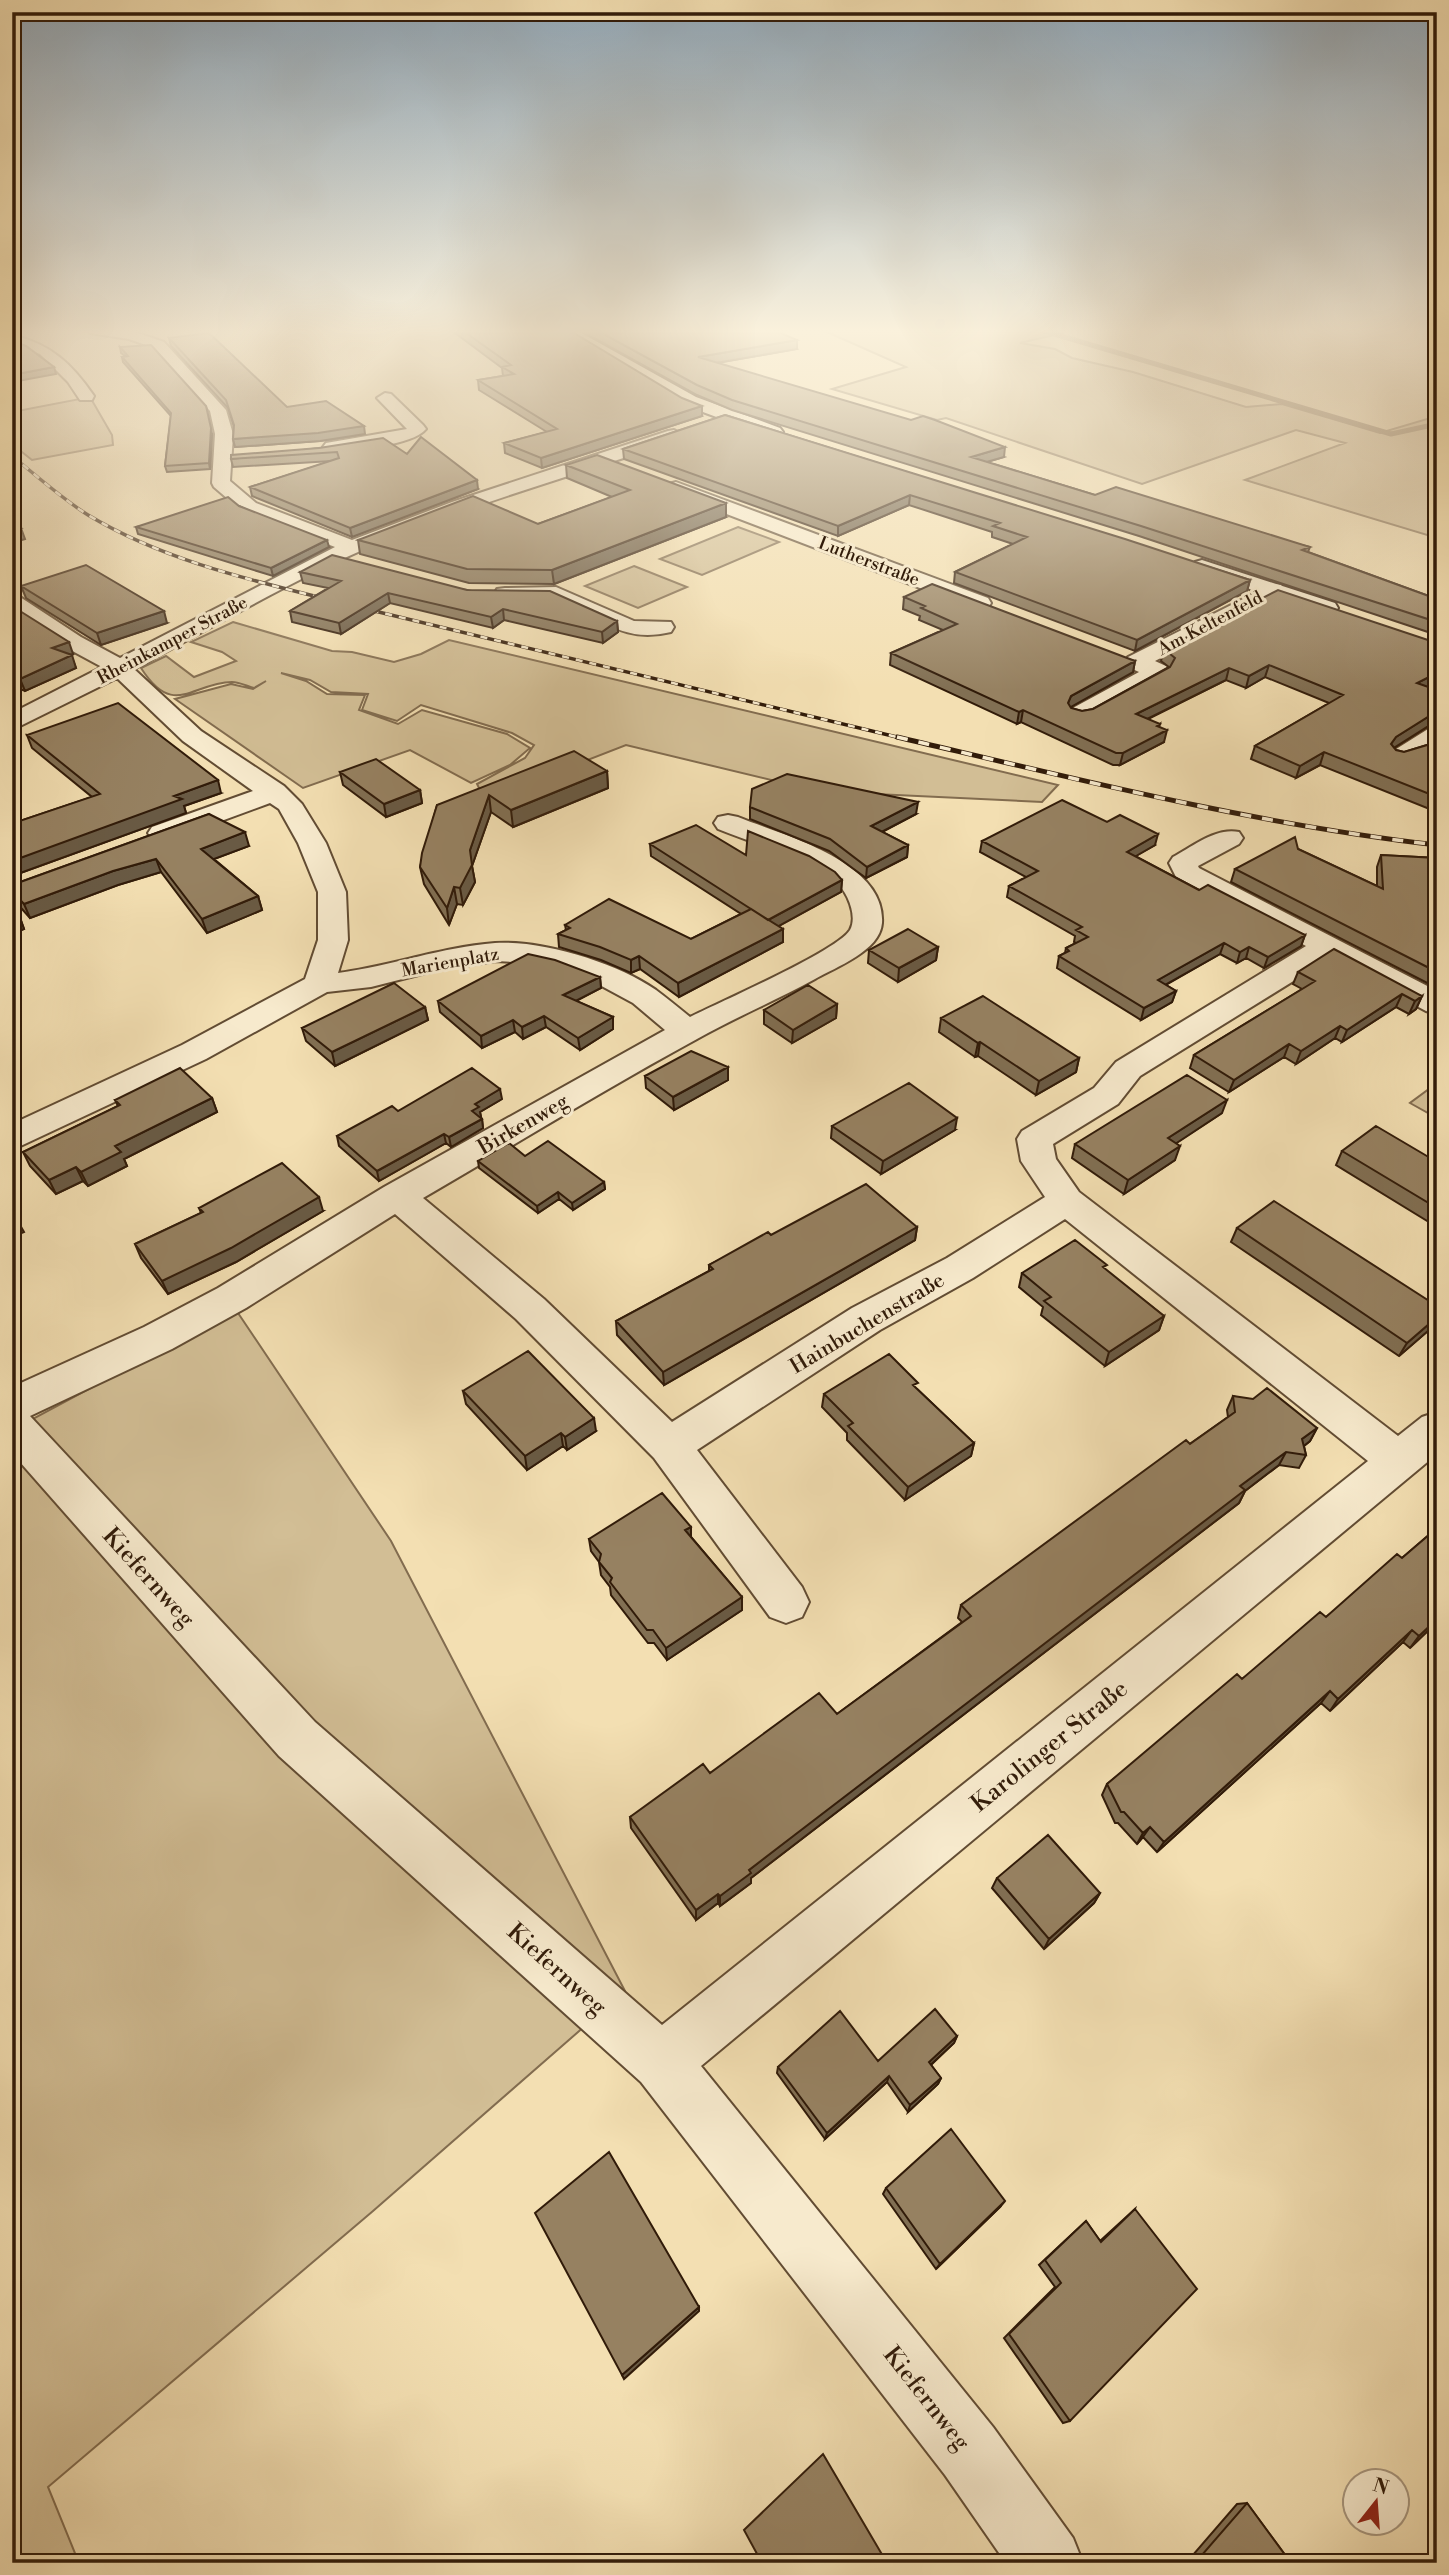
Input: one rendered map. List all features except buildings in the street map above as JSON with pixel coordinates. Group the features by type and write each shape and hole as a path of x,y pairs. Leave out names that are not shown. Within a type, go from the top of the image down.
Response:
{"street":[{"path":"223,450 221,483 234,497 248,507 352,547"},
{"name":"Rheinkamper Straße","path":"12,723 352,547 425,517 630,450"},
{"path":"222,456 246,454"},
{"path":"601,460 627,470"},
{"name":"Lutherstraße","path":"653,480 993,608"},
{"path":"332,556 370,566"},
{"path":"1179,559 1349,616"},
{"name":"Am Keltenfeld","path":"1080,714 1158,671 1130,660 1273,590"},
{"path":"488,593 556,593 631,628 663,627"},
{"path":"12,602 73,642 120,667 135,685 192,736 289,804 312,843 332,892 333,940 319,984"},
{"path":"1402,756 1437,734"},
{"path":"138,843 275,792"},
{"name":"Birkenweg","path":"12,1406 158,1338 232,1298 397,1196 687,1031 792,979 853,944 867,925 866,909 860,893 848,877 825,863 728,823"},
{"path":"1229,838 1183,863 1187,873 1437,1004"},
{"path":"1328,946 1128,1069 1106,1096 1034,1139 1039,1161 1066,1201 1399,1461"},
{"name":"Marienplatz","path":"12,1138 194,1052 319,984 371,978 437,961 496,952 530,954 566,961 607,976 644,996 687,1031"},
{"path":"397,1196 530,1309 669,1446 786,1602"},
{"name":"Hainbuchenstraße","path":"669,1446 866,1319 960,1268 1066,1201"},
{"name":"Kiefernweg","path":"12,1424 297,1739 661,2062 969,2451 1048,2563"},
{"name":"Karolinger Straße","path":"661,2062 1437,1429"}],"shaded area":[{"path":"20,450 85,450 32,460"},
{"path":"1042,450 1238,450 1142,484"},
{"path":"1326,450 1437,450 1437,538 1245,480"},
{"path":"738,527 779,542 702,575 660,559"},
{"path":"634,566 687,587 638,608 585,586"},
{"path":"233,622 332,651 352,652 394,662 421,654 449,640 1058,785 1042,802 854,793 800,787 626,745 485,800 477,784 525,758 534,745 512,733 421,705 397,721 362,710 368,694 331,692 310,680 281,673 306,681 327,694 365,695 359,710 398,724 422,710 507,734 530,748 510,765 471,783 410,750 303,788 175,699 231,684 253,689 266,681 254,688 232,682 173,695 163,692 141,668 166,656 194,677 236,661 222,652 191,642"},
{"path":"1437,1083 1437,1118 1410,1103"},
{"path":"236,1310 391,1541 625,1991 373,2211 48,2487 79,2563 12,2563 12,1430"}],"railway":[{"path":"12,456 88,515 117,531 208,567 334,601"},
{"path":"358,607 905,739"},
{"path":"897,737 1233,813 1437,845"}]}
